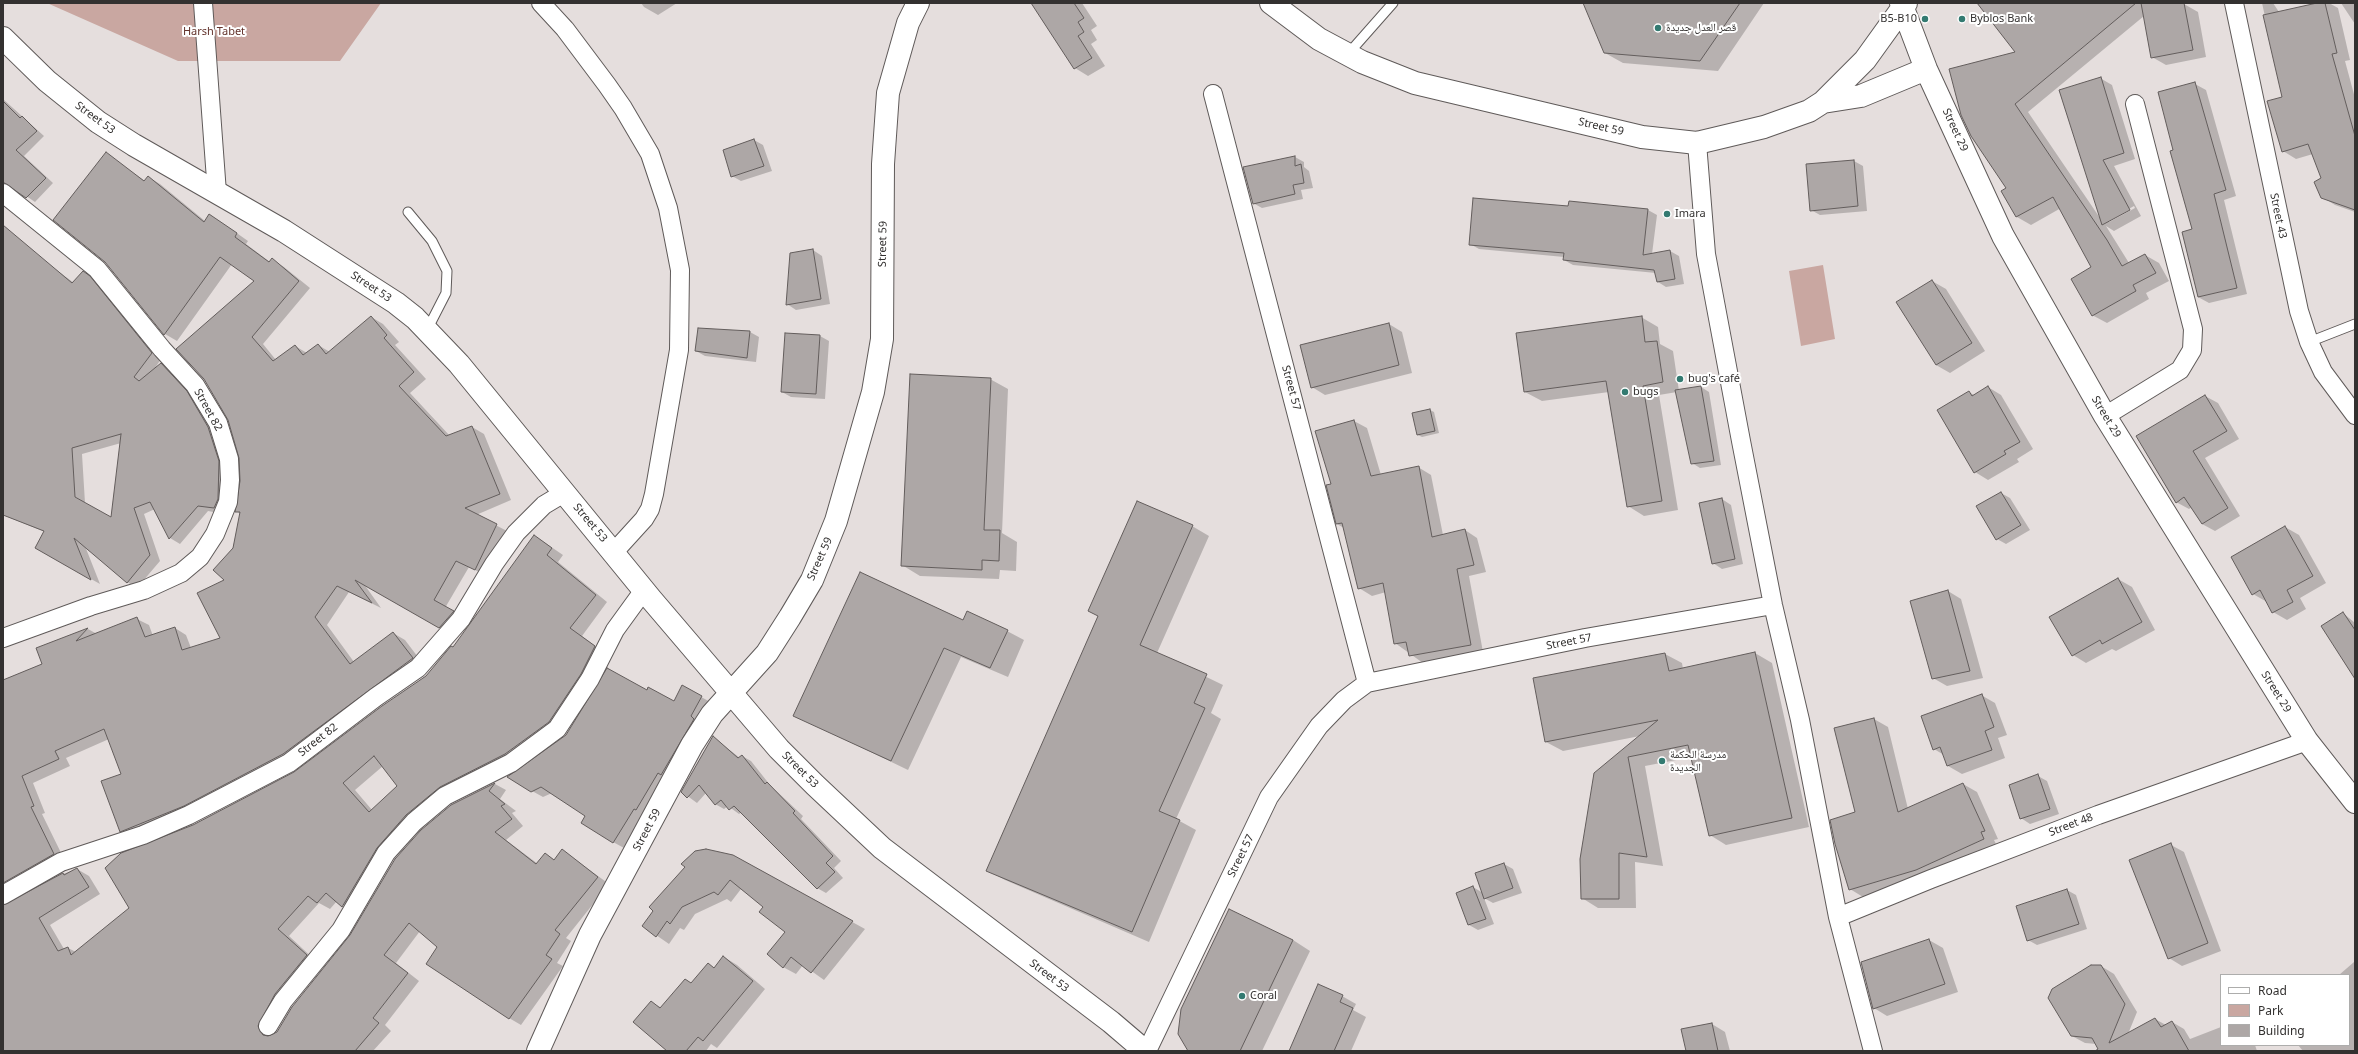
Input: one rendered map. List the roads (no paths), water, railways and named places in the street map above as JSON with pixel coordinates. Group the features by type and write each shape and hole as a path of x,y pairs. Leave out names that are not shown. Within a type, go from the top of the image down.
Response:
{"street":[{"path":"203,3 217,194"},
{"path":"541,3 565,29 607,85 623,108 650,154 668,208 680,270 679,350 654,494 650,509 644,519 614,552"},
{"name":"Street 59","path":"538,1051 590,935 658,809 712,714 767,653 812,580 836,521 874,392 882,339 883,164 888,93 908,23 918,3"},
{"name":"Street 59","path":"1271,3 1319,39 1348,54 1415,83 1642,136 1697,143 1764,127 1809,111 1823,102 1865,60 1903,4"},
{"name":"Street 43","path":"2234,3 2292,282 2309,342 2323,372 2355,415"},
{"name":"Street 29","path":"1903,4 1926,69 2003,236 2105,416 2307,741 2355,802"},
{"name":"Street 53","path":"3,38 47,81 98,122 217,194 284,231 396,302 427,330 459,364 644,590 779,749 882,848 1111,1022 1146,1051"},
{"path":"1823,102 1861,96 1926,69"},
{"name":"Street 57","path":"1213,94 1367,683"},
{"path":"2105,416 2180,370 2192,350 2193,329 2134,104"},
{"path":"1697,143 1706,254 1773,605 1800,720 1838,917 1873,1051"},
{"name":"Street 82","path":"3,193 98,269 162,349 195,385 218,423 229,459 230,480 228,502 215,534 200,557 181,573 144,590 91,606 3,638"},
{"name":"Street 82","path":"3,895 61,862 143,835 189,816 289,763 352,714 418,668 461,619 494,564 516,533 544,505 564,493"},
{"path":"268,1026 283,1001 341,930 386,853 414,822 445,796 511,763 557,730 590,679 615,630 644,590"},
{"name":"Street 57","path":"1146,1051 1269,797 1319,726 1344,700 1367,683 1577,640 1773,605"},
{"name":"Street 48","path":"1838,917 1931,879 2090,818 2307,741"}],"lane":[{"path":"1348,54 1393,3"},
{"path":"408,212 432,241 447,271 446,293 427,330"},
{"path":"2309,342 2355,324"}],"place":[{"name":"B5-B10","path":"1925,19"},
{"name":"Byblos Bank","path":"1962,19"},
{"name":"قصر العدل جديدة","path":"1658,28"},
{"name":"Imara","path":"1667,214"},
{"name":"bug's café","path":"1680,379"},
{"name":"bugs","path":"1625,392"},
{"name":"مدرسة الحكمة الجديدة","path":"1662,761"},
{"name":"Coral","path":"1242,996"}],"park label":[{"name":"Harsh Tabet","path":"214,32"}]}
